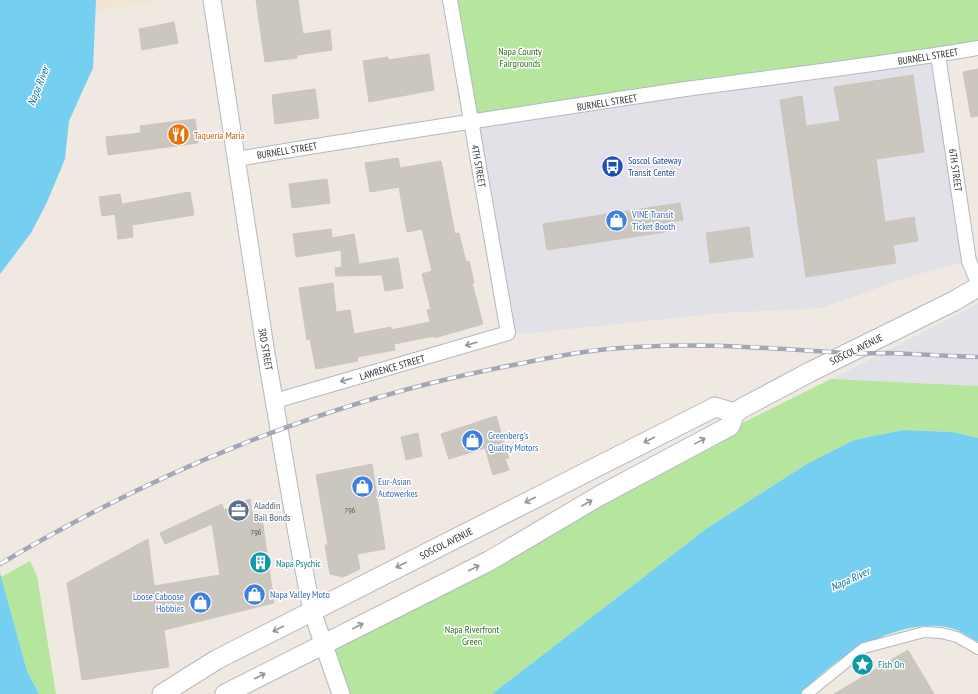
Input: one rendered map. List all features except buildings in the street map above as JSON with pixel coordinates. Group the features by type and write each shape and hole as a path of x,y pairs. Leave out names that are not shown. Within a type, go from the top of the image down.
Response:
{"main road":[{"name":"SOSCOL AVENUE","path":"225,694 494,558 599,496 730,426 735,413 810,372 954,301 978,287"},
{"name":"SOSCOL AVENUE","path":"162,694 216,660 715,407 735,413"}],"street":[{"name":"3RD STREET","path":"212,0 297,534 312,611 341,694"},
{"name":"4TH STREET","path":"450,0 508,333"},
{"name":"BURNELL STREET","path":"236,158 666,92 938,55 978,48"},
{"name":"6TH STREET","path":"938,55 969,261 978,283"},
{"name":"LAWRENCE STREET","path":"275,401 508,333"},
{"path":"808,694 864,648 924,632 957,637 978,649"}],"shaded area":[{"path":"96,0 162,0 96,11"},
{"path":"938,55 973,259 902,279 822,308 723,313 532,333 508,333 471,121"},
{"path":"978,304 978,386 831,379 883,353"}],"green space":[{"name":"Napa County Fairgrounds","path":"450,0 978,0 978,48 471,121"},
{"name":"Napa Riverfront Green","path":"831,379 978,386 978,438 953,432 903,430 854,440 805,465 706,529 492,694 341,694 323,644 726,431"},
{"path":"30,561 37,576 56,694 39,694 27,671 1,577"}],"water":[{"name":"Napa River","path":"0,0 96,0 93,68 69,121 65,159 47,202 31,233 0,274"},
{"name":"Napa River","path":"903,430 953,432 978,438 978,642 957,630 937,626 916,627 894,632 851,652 832,665 802,694 492,694 706,529 805,465 854,440"},
{"path":"0,573 27,671 39,694 0,694"}],"railway":[{"path":"0,564 59,530 119,499 179,471 241,445 303,421 367,401 432,383 498,368 595,350 697,345 850,353 978,357"}],"place":[{"name":"Taqueria Maria","path":"178,135"},
{"name":"Soscol Gateway Transit Center","path":"612,166"},
{"name":"VINE Transit Ticket Booth","path":"617,220"},
{"name":"Greenberg's Quality Motors","path":"473,441"},
{"name":"Eur-Asian Autowerkes","path":"362,487"},
{"name":"Aladdin Bail Bonds","path":"239,511"},
{"name":"Napa Psychic","path":"260,563"},
{"name":"Napa Valley Moto","path":"255,594"},
{"name":"Loose Caboose Hobbies","path":"200,602"},
{"name":"Fish On","path":"862,664"}]}
